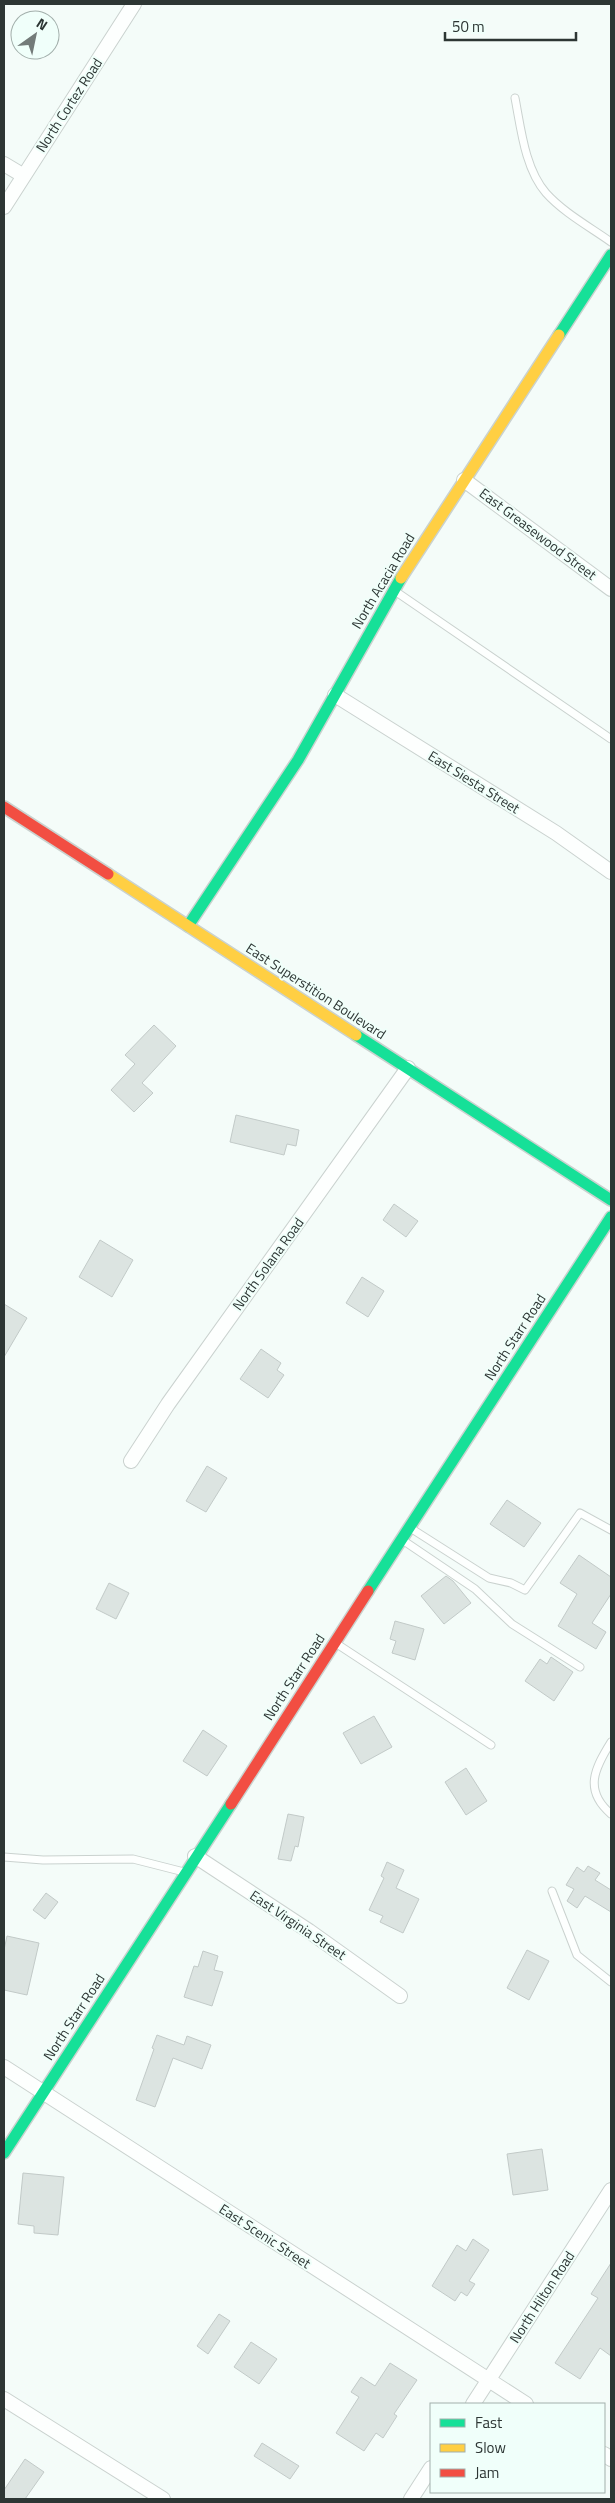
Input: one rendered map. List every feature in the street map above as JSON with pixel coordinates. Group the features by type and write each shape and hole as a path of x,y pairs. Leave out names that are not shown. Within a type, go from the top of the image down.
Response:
{"street":[{"name":"North Cortez Road","path":"4,207 134,4"},
{"path":"4,164 24,176"},
{"name":"North Acacia Road","path":"188,926 298,760 394,590 611,255"},
{"name":"East Greasewood Street","path":"464,480 611,589"},
{"name":"East Siesta Street","path":"335,695 556,832 611,872"},
{"name":"East Superstition Boulevard","path":"4,807 611,1200"},
{"name":"North Solana Road","path":"131,1460 173,1396 408,1068"},
{"name":"North Starr Road","path":"4,2153 195,1856 611,1218"},
{"name":"East Virginia Street","path":"195,1856 309,1931 400,1996"},
{"name":"East Scenic Street","path":"4,2067 524,2403"},
{"name":"North Hilton Road","path":"474,2403 611,2190"},
{"path":"4,2399 163,2499"},
{"path":"411,2499 430,2470"}],"lane":[{"path":"515,98 525,146 532,167 545,191 557,204 611,242"},
{"path":"394,590 611,739"},
{"path":"409,1528 489,1578 511,1583 525,1590 580,1513 611,1530"},
{"path":"401,1540 475,1589 512,1624 580,1667"},
{"path":"334,1643 491,1745"},
{"path":"611,1742 597,1765 593,1778 595,1791 611,1814"},
{"path":"4,1857 43,1860 133,1859 185,1872"},
{"path":"552,1892 577,1955 611,1982"}],"building":[{"path":"154,1025 176,1046 142,1083 153,1093 134,1112 111,1090 135,1064 125,1055"},
{"path":"236,1115 299,1130 296,1146 287,1144 284,1155 230,1142"},
{"path":"394,1204 418,1221 406,1237 383,1220"},
{"path":"100,1240 133,1260 112,1297 79,1277"},
{"path":"362,1277 384,1291 368,1317 346,1303"},
{"path":"4,1304 27,1318 4,1357"},
{"path":"261,1349 281,1363 277,1370 284,1375 268,1398 240,1379"},
{"path":"207,1466 227,1478 206,1512 186,1501"},
{"path":"507,1500 541,1523 524,1547 490,1524"},
{"path":"579,1555 611,1577 611,1594 592,1623 606,1632 596,1649 558,1626 577,1594 560,1583"},
{"path":"446,1576 453,1581 471,1603 444,1624 421,1596"},
{"path":"109,1583 129,1593 116,1619 96,1609"},
{"path":"395,1621 424,1629 415,1660 392,1653 396,1641 390,1639"},
{"path":"551,1657 573,1672 554,1701 525,1681 540,1659 547,1664"},
{"path":"374,1716 392,1747 361,1764 343,1733"},
{"path":"203,1730 227,1746 207,1776 183,1761"},
{"path":"466,1768 487,1801 466,1815 445,1782"},
{"path":"288,1814 304,1817 298,1847 295,1846 291,1861 278,1859"},
{"path":"387,1862 404,1870 396,1888 419,1899 403,1933 380,1922 383,1916 369,1910 384,1878 381,1876"},
{"path":"588,1866 600,1873 595,1880 611,1890 611,1912 585,1896 577,1908 567,1901 574,1889 566,1885 577,1867 584,1872"},
{"path":"46,1893 58,1902 45,1919 33,1910"},
{"path":"7,1936 39,1943 27,1995 4,1990 4,1950"},
{"path":"527,1950 549,1961 529,2000 507,1988"},
{"path":"203,1951 218,1956 214,1970 223,1972 212,2006 184,1997 194,1966 198,1967"},
{"path":"157,2035 184,2045 187,2036 211,2045 202,2069 173,2058 155,2107 136,2100"},
{"path":"542,2149 548,2190 513,2195 507,2154"},
{"path":"23,2173 64,2177 58,2235 34,2233 34,2226 18,2224"},
{"path":"473,2239 489,2250 469,2281 475,2284 467,2296 461,2292 455,2301 432,2286 457,2245 466,2251"},
{"path":"611,2263 611,2356 600,2348 580,2379 555,2363 598,2298 591,2294"},
{"path":"219,2314 230,2321 208,2354 197,2346"},
{"path":"251,2342 277,2359 259,2384 234,2367"},
{"path":"390,2363 417,2380 394,2414 397,2416 383,2438 376,2433 364,2451 336,2433 359,2397 351,2392 361,2377 375,2386"},
{"path":"262,2443 299,2466 290,2479 254,2456"},
{"path":"25,2459 44,2472 25,2499 4,2499 4,2490"}],"traffic: fast":[{"path":"559,335 611,255"},
{"path":"188,926 298,760 401,578"},
{"path":"356,1035 611,1200"},
{"path":"368,1591 611,1217"},
{"path":"4,2153 231,1804"}],"traffic: slow":[{"path":"401,578 559,335"},
{"path":"108,874 356,1035"}],"traffic: jam":[{"path":"4,807 108,874"},
{"path":"231,1804 368,1591"}]}
